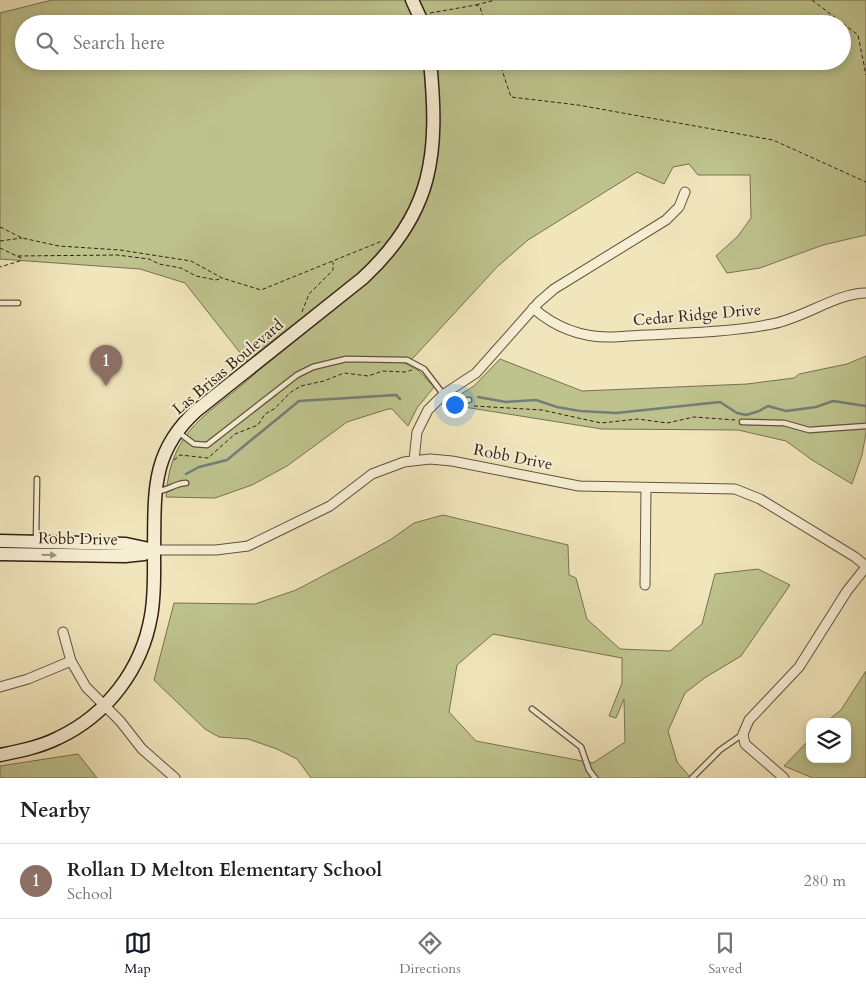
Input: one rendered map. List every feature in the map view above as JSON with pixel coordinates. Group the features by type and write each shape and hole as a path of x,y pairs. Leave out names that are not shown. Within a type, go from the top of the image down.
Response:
{"street":[{"path":"412,0 420,15"},
{"name":"Las Brisas Boulevard","path":"0,755 57,738 82,724 105,704 131,670 147,634 153,599 155,491 161,461 177,431 196,411 363,278 396,243 421,198 432,160 434,123 431,70"},
{"path":"414,460 415,440 420,424 432,405 444,394 476,373 533,308 554,289 666,220 679,207 685,192"},
{"name":"Cedar Ridge Drive","path":"533,308 546,319 573,332 590,336 613,337 771,324 805,314 845,296 866,293"},
{"name":"Robb Drive","path":"0,541 126,544 154,550 216,550 248,546 330,506 372,474 392,465 414,460 452,461 579,486 727,488 751,494 855,557 866,567"},
{"path":"645,585 646,488"},
{"name":"Robb Drive","path":"0,554 125,556 144,554 154,550"},
{"path":"784,778 750,748 744,740 743,734 749,720 799,667 847,591 866,567"},
{"path":"63,632 71,661 86,687 105,704 142,749 175,778"},
{"path":"0,687 28,679 71,661"}],"lane":[{"path":"0,304 18,303"},
{"path":"177,431 194,444 207,444 305,371 325,363 358,358 402,359 418,365 430,375 450,402 469,400"},
{"path":"742,422 784,423 808,430 866,426"},
{"path":"36,542 37,479"},
{"path":"155,491 163,491 180,483 186,483"},
{"path":"532,709 581,746 589,770 596,778"},
{"path":"692,778 720,750 743,734"}],"path":[{"path":"440,15 495,0"},
{"path":"812,0 832,15"},
{"path":"476,5 480,7 482,15"},
{"path":"851,30 858,35 866,75"},
{"path":"501,70 511,96 578,105 773,140 866,182"},
{"path":"0,228 22,238 59,246 120,250 191,262 222,278 261,290 388,238 396,243"},
{"path":"0,241 22,238"},
{"path":"0,248 18,256 117,254 148,259 159,264 181,268 196,276 216,280 222,278"},
{"path":"0,267 20,260 21,258 18,256"},
{"path":"305,324 302,314 309,294 333,270 333,262"},
{"path":"172,466 180,455 208,458 235,434 258,425 265,414 274,409 291,392 301,386 324,381 344,373 368,376 383,371 405,372 418,365"},
{"path":"459,402 474,406 542,410 601,423 638,419 667,423 694,417 728,418 742,422"}],"green space":[{"path":"52,0 866,0 866,235 823,245 760,268 727,273 716,256 738,236 751,218 750,175 698,175 689,164 673,167 664,184 637,172 528,240 497,267 414,357 404,363 418,370 434,387 417,408 408,426 392,409 347,422 287,466 252,485 215,498 166,497 169,473 175,454 184,438 196,424 256,373 185,283 140,269 0,259 0,13"},
{"path":"866,356 866,433 862,455 852,484 812,460 786,441 738,430 602,429 445,404 474,386 500,359 582,391 747,384 794,378 799,374 847,364"},
{"path":"443,515 568,545 569,575 576,578 587,619 620,649 670,651 702,624 715,574 758,569 790,585 741,656 706,677 685,693 668,731 677,762 691,778 311,778 297,759 277,749 248,739 219,737 205,729 154,680 174,603 255,604 296,590 390,540 414,523","holes":["493,634 622,658 622,683 609,716 616,718 624,699 625,742 593,763 476,741 449,712 457,665"]},
{"path":"866,671 866,778 813,778 784,766 806,743 806,763 851,763 851,718 831,718 841,710"},
{"path":"78,754 97,778 0,778 0,766"}],"waterway":[{"path":"186,474 199,467 227,460 299,401 396,395 400,399"},
{"path":"478,397 506,402 536,400 557,407 580,411 616,413 720,402 737,413 746,415 768,406 786,411 816,407 833,401 866,406"}],"place":[{"name":"Rollan D Melton Elementary School","path":"106,386"}]}
